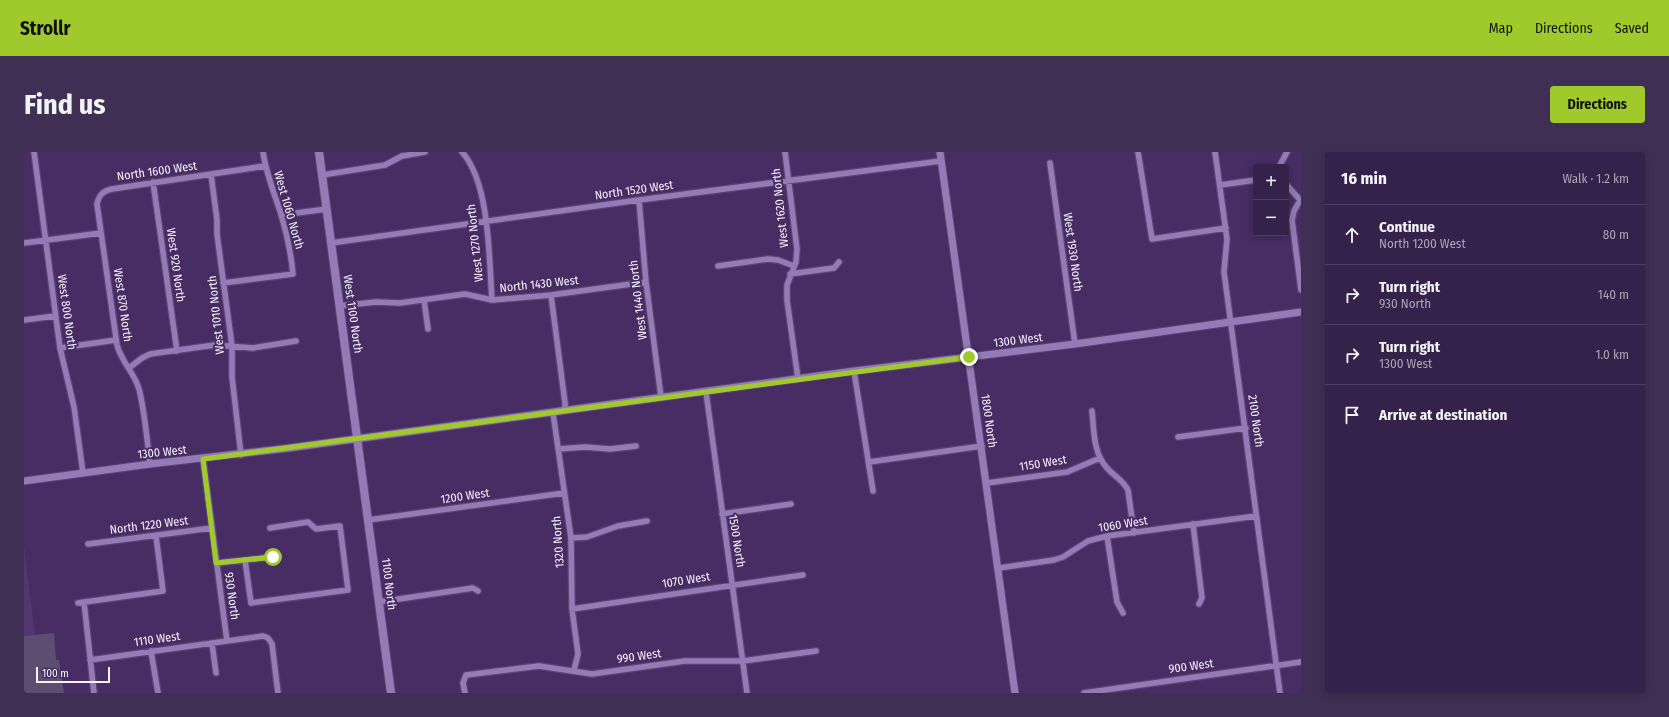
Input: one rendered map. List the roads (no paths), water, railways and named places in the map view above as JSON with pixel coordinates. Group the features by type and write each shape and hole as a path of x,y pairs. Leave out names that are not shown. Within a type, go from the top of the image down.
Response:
{"main road":[{"name":"West 1100 North","path":"319,152 363,478"},
{"name":"1100 North","path":"363,478 391,693"}],"street":[{"name":"West 800 North","path":"34,152 60,348 74,407 83,473"},
{"name":"West 1060 North","path":"224,284 293,274 290,247 265,166 263,152"},
{"path":"322,175 385,165 402,156 426,152"},
{"name":"West 1270 North","path":"462,152 472,167 479,184 486,222 492,300"},
{"name":"West 1620 North","path":"785,152 790,181 796,249 796,262 790,274 787,300 798,379"},
{"name":"1800 North","path":"940,152 999,568 1015,693"},
{"path":"1138,152 1152,239 1226,228"},
{"name":"2100 North","path":"1215,152 1227,239 1224,272 1246,428 1256,516 1280,693"},
{"path":"1281,164 1287,152"},
{"name":"North 1520 West","path":"331,243 639,200 941,161"},
{"name":"West 1930 North","path":"1050,163 1075,344"},
{"name":"North 1600 West","path":"102,192 105,190 153,182 265,166"},
{"name":"West 1010 North","path":"211,174 232,346 232,377 241,454"},
{"path":"1220,186 1253,180"},
{"name":"West 920 North","path":"153,182 177,351"},
{"path":"1289,187 1300,199 1294,211 1292,220 1301,290"},
{"name":"West 870 North","path":"102,192 98,198 97,204 116,340 120,357 132,371 139,390 150,464"},
{"name":"West 1440 North","path":"639,200 646,282 661,398"},
{"path":"281,215 327,209"},
{"path":"24,243 101,233"},
{"path":"718,266 768,259 778,260 794,266"},
{"path":"790,274 834,268 839,262"},
{"name":"North 1430 West","path":"339,306 376,302 400,304 465,294 492,300 551,295 646,282"},
{"path":"551,295 565,403 564,411"},
{"path":"424,300 428,329"},
{"name":"1300 West","path":"24,481 358,439 854,371 1075,344 1301,312"},
{"path":"24,320 56,316"},
{"path":"60,348 116,340"},
{"path":"129,368 150,354 215,345 253,348 296,341"},
{"path":"854,371 870,462 873,491"},
{"name":"1500 North","path":"706,392 747,693"},
{"path":"1092,411 1096,447 1100,458 1105,466 1125,484 1128,490 1134,533"},
{"name":"1320 North","path":"553,413 571,538 572,609 578,654 574,670"},
{"path":"1178,437 1246,428"},
{"path":"558,449 585,447 610,449 636,446"},
{"path":"870,462 982,446"},
{"name":"1150 West","path":"987,483 1067,472 1100,458"},
{"name":"930 North","path":"203,459 227,641"},
{"name":"1200 West","path":"368,520 564,493"},
{"path":"722,514 791,504"},
{"name":"1060 West","path":"999,568 1054,560 1088,540 1107,536 1256,516"},
{"path":"571,538 587,537 618,526 647,521"},
{"path":"245,560 251,603 348,590 340,526 316,529 308,522 270,528"},
{"path":"1193,524 1202,598 1199,604"},
{"name":"North 1220 West","path":"88,544 212,528"},
{"path":"78,603 163,591 156,536"},
{"path":"1107,536 1117,602 1123,613"},
{"path":"216,563 273,557"},
{"name":"1070 West","path":"572,609 733,584 803,575"},
{"path":"379,602 473,588 478,591"},
{"path":"84,602 94,693"},
{"name":"1110 West","path":"90,660 264,636 268,638 272,644 278,693"},
{"path":"212,643 216,672"},
{"path":"151,651 158,693"},
{"name":"990 West","path":"465,693 463,683 466,675 539,666 574,670 592,674 685,661 743,661 816,651"},
{"name":"900 West","path":"1084,693 1301,662"}]}
